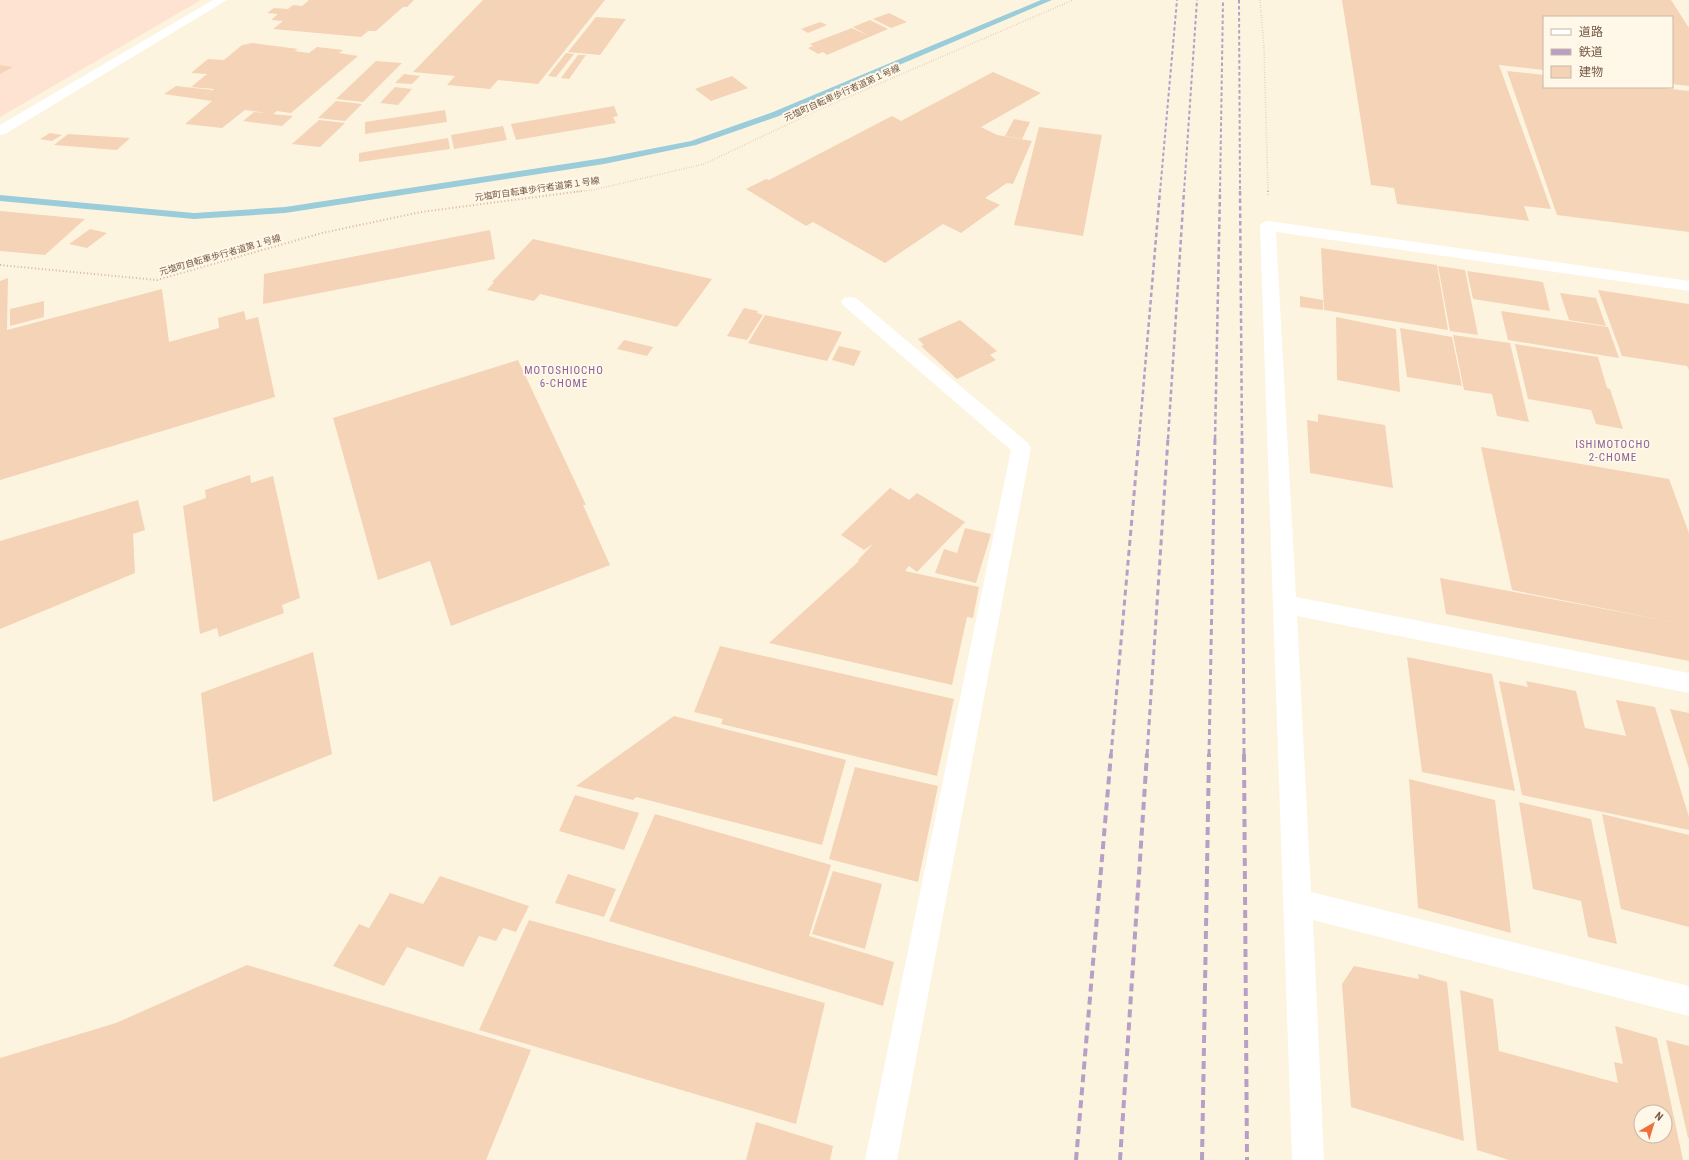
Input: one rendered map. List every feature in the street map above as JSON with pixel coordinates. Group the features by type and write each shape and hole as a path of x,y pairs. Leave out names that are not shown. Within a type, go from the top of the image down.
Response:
{"street":[{"path":"0,131 221,0"},
{"path":"1308,1160 1299,902 1284,604 1268,226 1689,286"},
{"path":"850,302 1021,448 881,1160"},
{"path":"1284,604 1689,683"},
{"path":"1299,902 1689,1001"}],"path":[{"name":"元塩町自転車歩行者道第１号線","path":"0,265 157,280 322,233 413,213 593,190 704,164 816,111 1073,0"},
{"path":"1260,0 1264,48 1268,226"}],"shaded area":[{"path":"0,0 201,0 0,117"}],"building":[{"path":"309,0 414,0 407,7 403,7 376,31 368,31 361,37 273,29 283,21 271,20 278,14 267,13 274,8 288,9 293,5 302,6"},
{"path":"483,0 605,0 538,84 498,80 490,89 447,85 455,76 413,72"},
{"path":"1342,0 1671,0 1689,28 1689,86 1673,84 1673,16 1543,16 1543,70 1499,65 1551,209 1524,206 1529,221 1397,204 1394,188 1371,185"},
{"path":"889,13 907,22 891,28 873,19"},
{"path":"596,17 626,19 600,55 568,52"},
{"path":"870,20 888,29 827,55 823,52 818,54 808,48 813,46 810,44 852,28 869,36 853,27"},
{"path":"820,22 827,25 808,33 801,29"},
{"path":"253,43 298,49 294,51 309,53 317,47 343,50 339,53 358,56 291,113 277,111 273,114 293,116 282,126 243,121 254,112 267,113 245,110 222,128 185,124 212,101 164,94 176,86 212,90 206,95 214,89 191,87 207,74 191,73 208,59 224,60 242,45"},
{"path":"566,53 574,54 556,77 548,76"},
{"path":"578,55 586,55 569,79 561,78"},
{"path":"376,61 402,63 363,102 336,99"},
{"path":"0,65 13,67 0,74"},
{"path":"1507,71 1543,75 1543,88 1662,88 1689,91 1689,232 1557,215"},
{"path":"993,72 1041,93 981,127 997,135 1032,141 1013,184 1007,183 985,198 1000,205 961,233 943,224 885,263 813,222 806,226 746,189 766,179 769,180 892,116 901,121"},
{"path":"404,74 420,76 412,84 395,83"},
{"path":"732,76 748,88 711,101 695,89"},
{"path":"395,87 412,89 398,105 380,103"},
{"path":"336,101 362,104 345,121 318,118"},
{"path":"614,106 618,116 613,117 616,123 516,140 511,124"},
{"path":"445,110 447,122 365,134 365,122"},
{"path":"1014,119 1030,122 1022,139 1005,136"},
{"path":"319,120 345,123 320,147 292,144"},
{"path":"503,126 507,140 454,149 451,135"},
{"path":"1039,127 1102,135 1083,236 1014,225"},
{"path":"50,133 62,135 52,141 40,139"},
{"path":"68,134 130,138 117,150 54,145"},
{"path":"448,138 450,149 359,162 359,153"},
{"path":"0,211 85,219 45,255 0,251"},
{"path":"90,229 107,233 87,248 69,244"},
{"path":"490,230 495,259 263,304 264,274"},
{"path":"533,239 712,279 677,327 540,294 534,301 487,290 494,282 492,282"},
{"path":"1321,248 1437,265 1448,330 1324,310"},
{"path":"1438,266 1465,270 1478,335 1450,331"},
{"path":"1467,271 1543,282 1550,311 1473,299"},
{"path":"8,278 7,330 162,289 169,342 219,328 218,318 244,311 246,320 258,317 275,397 0,480 0,281"},
{"path":"1598,290 1689,304 1689,370 1687,366 1622,356"},
{"path":"1560,293 1596,298 1606,326 1569,320"},
{"path":"1300,296 1323,300 1323,310 1300,307"},
{"path":"44,301 44,317 10,326 10,309"},
{"path":"744,308 758,311 757,313 763,315 747,340 727,336"},
{"path":"1501,311 1608,327 1619,358 1508,340"},
{"path":"765,315 842,332 827,361 748,343"},
{"path":"1336,317 1396,329 1400,392 1337,380"},
{"path":"960,320 997,351 990,355 996,360 957,379 921,346 924,345 918,339"},
{"path":"1400,328 1452,337 1462,386 1407,377"},
{"path":"1453,335 1510,343 1529,422 1497,416 1492,394 1464,390"},
{"path":"624,340 653,347 647,356 617,349"},
{"path":"1515,344 1598,357 1607,388 1610,389 1623,429 1596,424 1591,410 1528,399"},
{"path":"839,346 861,351 854,366 832,360"},
{"path":"518,360 586,505 583,505 610,565 451,626 430,561 378,580 333,418"},
{"path":"1318,414 1385,425 1393,488 1310,473 1307,420 1318,422"},
{"path":"1481,447 1669,479 1689,533 1689,661 1446,614 1440,578 1673,622 1512,590"},
{"path":"250,475 251,483 273,476 300,598 282,605 284,613 219,637 217,628 200,634 183,506 206,498 205,490"},
{"path":"890,488 909,500 917,493 965,522 917,572 909,566 905,571 979,587 973,618 967,617 952,685 769,643 859,561 858,560 873,544 864,550 841,535"},
{"path":"138,500 145,530 133,534 135,573 0,629 0,541"},
{"path":"965,528 991,534 976,583 935,573 944,549 957,553"},
{"path":"720,646 954,699 937,776 721,724 723,719 694,712"},
{"path":"313,652 332,754 213,802 201,693"},
{"path":"1407,657 1492,674 1515,791 1422,772"},
{"path":"1499,681 1528,687 1526,681 1576,691 1585,728 1626,736 1616,700 1655,707 1689,817 1689,830 1522,795"},
{"path":"1670,709 1689,713 1689,769"},
{"path":"674,716 846,760 822,845 636,797 633,800 576,786"},
{"path":"855,767 938,786 918,882 829,859"},
{"path":"1409,779 1495,800 1511,933 1418,908"},
{"path":"575,795 639,813 624,850 559,831"},
{"path":"1519,802 1591,819 1617,944 1588,937 1581,901 1533,889"},
{"path":"655,814 831,865 809,936 894,962 883,1006 609,921"},
{"path":"1602,814 1689,835 1689,927 1621,909"},
{"path":"833,871 882,884 865,949 812,934"},
{"path":"568,874 616,889 604,917 555,903"},
{"path":"440,876 529,906 516,932 503,928 496,941 479,936 463,967 407,947 384,986 333,966 359,924 369,928 390,893 423,904"},
{"path":"529,920 825,1003 796,1124 479,1030"},
{"path":"247,965 531,1050 486,1160 0,1160 0,1058 116,1023"},
{"path":"1354,966 1419,979 1418,974 1447,982 1464,1141 1351,1107 1342,984"},
{"path":"1460,990 1493,999 1499,1051 1618,1083 1614,1062 1623,1064 1615,1026 1657,1038 1671,1104 1633,1104 1633,1144 1673,1144 1673,1113 1683,1160 1509,1160 1477,1150"},
{"path":"1666,1040 1689,1046 1689,1138 1688,1138"},
{"path":"756,1122 833,1146 830,1160 746,1160"}],"waterway":[{"path":"0,198 194,216 285,210 604,161 693,143 776,114 1048,0"}],"railway":[{"path":"1160,192 1177,0"},
{"path":"1184,192 1197,0"},
{"path":"1220,192 1223,0"},
{"path":"1239,0 1240,192"},
{"path":"1139,439 1160,191"},
{"path":"1168,439 1184,191"},
{"path":"1215,439 1220,191"},
{"path":"1240,191 1242,439"},
{"path":"1111,755 1139,438"},
{"path":"1147,755 1168,438"},
{"path":"1209,755 1215,438"},
{"path":"1242,438 1244,755"},
{"path":"1076,1160 1111,754"},
{"path":"1120,1160 1147,754"},
{"path":"1202,1160 1209,754"},
{"path":"1244,754 1247,1160"}],"district":[{"name":"MOTOSHIOCHO 6-CHOME","path":"564,376"},
{"name":"ISHIMOTOCHO 2-CHOME","path":"1613,450"}]}
